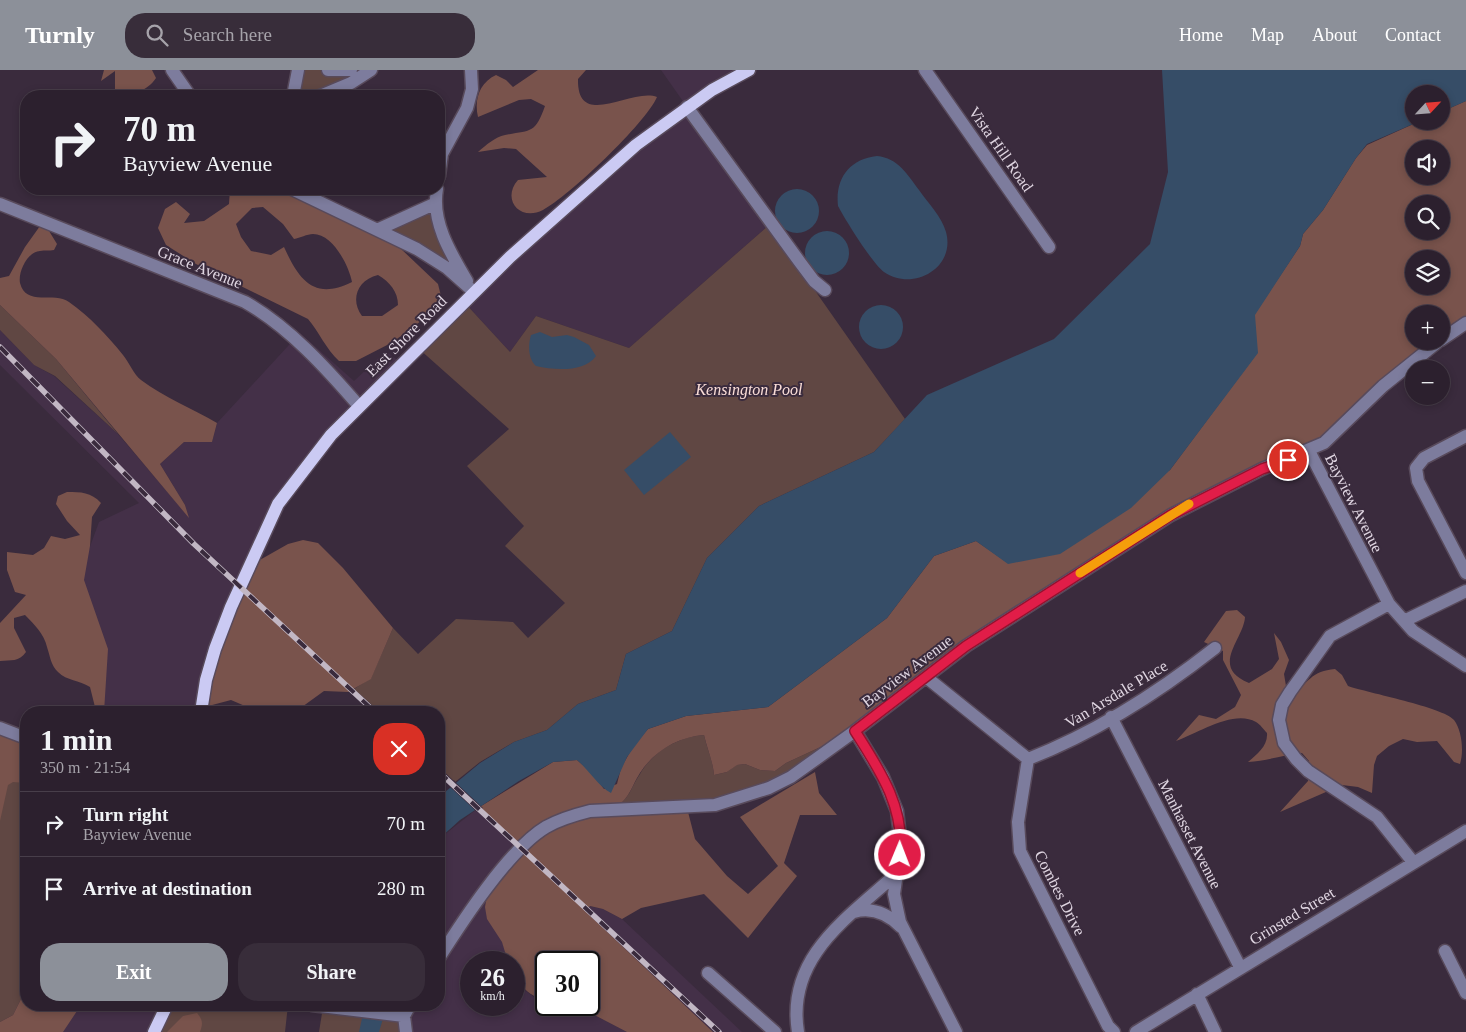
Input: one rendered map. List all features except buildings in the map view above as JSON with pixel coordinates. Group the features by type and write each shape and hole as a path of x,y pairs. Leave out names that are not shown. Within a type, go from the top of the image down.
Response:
{"main road":[{"name":"East Shore Road","path":"202,706 206,680 230,607 278,504 314,456 359,406 526,242 636,145 687,107 749,70"},
{"path":"154,1032 164,1011"}],"street":[{"path":"172,70 186,90"},
{"path":"295,90 299,74 298,70"},
{"path":"328,70 351,70"},
{"path":"334,90 351,83 371,70"},
{"path":"445,148 467,108 472,89 471,70"},
{"name":"Vista Hill Road","path":"925,70 1050,247"},
{"path":"687,107 814,281 825,290"},
{"path":"305,195 379,229 427,256 447,268 474,292"},
{"path":"435,195 434,204 451,255 474,292"},
{"name":"Grace Avenue","path":"0,204 236,298 259,310 290,335 359,406"},
{"path":"379,229 434,204"},
{"path":"1450,334 1466,323"},
{"path":"1309,451 1324,443 1383,386 1429,350"},
{"path":"1466,436 1424,458 1416,468 1418,481 1466,573"},
{"name":"Bayview Avenue","path":"445,949 461,924 518,851 545,828 570,816 590,811 687,808 715,805 739,798 791,777 1004,620 1171,515 1262,469 1309,451 1388,604 1404,622 1424,639 1466,666"},
{"path":"1404,622 1466,591"},
{"path":"1388,604 1330,636 1321,645 1282,705 1279,720 1284,743 1296,759 1308,771 1377,817 1413,862"},
{"name":"Van Arsdale Place","path":"1028,759 1057,748 1173,681 1215,648"},
{"path":"926,677 1028,759"},
{"name":"Manhasset Avenue","path":"1111,717 1240,967"},
{"path":"0,728 20,736"},
{"path":"855,731 883,777 897,811 901,845 895,875 895,904 903,930 956,1032"},
{"name":"Combes Drive","path":"1028,759 1018,822 1020,851 1108,1026 1114,1032"},
{"name":"Grinsted Street","path":"1136,1032 1466,831"},
{"path":"798,1032 795,1018 796,997 803,974 813,954 854,912 895,875"},
{"path":"854,912 866,909 879,912 889,917 903,930"},
{"path":"1445,952 1465,988"},
{"path":"708,973 774,1032"},
{"path":"1197,994 1215,1032"},
{"path":"357,1011 404,1016"},
{"path":"406,1032 404,1016 407,1011"}],"shaded area":[{"path":"104,70 152,70 156,78 153,83 141,90 115,90 115,71 101,81"},
{"path":"538,70 586,70 578,79 580,94 586,102 596,105 646,95 657,97 650,109 623,141 570,191 543,210 527,213 520,211 512,201 513,187 518,180 547,177 516,149 504,148 478,152 498,138 531,129 538,122 545,106 531,99 519,100 478,117 477,98 485,83 496,75 506,80 513,87"},
{"path":"661,70 749,70 687,107"},
{"path":"1466,101 1466,323 1450,334 1450,305 1405,305 1405,350 1429,350 1417,360 1405,360 1405,371 1329,438 1262,469 1055,589 855,731 786,763 775,771 760,770 745,764 737,765 727,772 714,775 704,735 676,742 652,758 640,773 628,795 616,808 687,808 695,839 727,876 748,894 778,866 740,817 815,772 819,793 837,815 800,815 784,863 797,876 748,938 704,894 641,908 622,919 603,909 590,906 585,911 713,1032 627,1032 596,1016 600,1016 600,951 535,951 535,996 525,989 525,951 505,951 502,942 487,919 485,907 487,896 520,848 478,808 553,762 577,760 592,773 604,789 617,784 621,768 634,745 648,729 686,716 768,707 887,618 934,556 976,541 1008,563 1170,470 1257,353 1254,315 1300,246 1303,234 1323,210 1356,158 1367,145 1405,128 1405,130 1450,130 1450,108"},
{"path":"687,107 769,225 629,348 536,316 510,352 464,302"},
{"path":"230,195 295,195 399,247 438,284 441,296 429,315 393,342 356,361 339,361 308,319 196,264 166,245 158,228 165,209 176,202 190,214 184,223 204,221 229,204","holes":["263,207 283,224 294,239 313,234 327,239 344,260 352,282 327,289 309,284 302,278 284,247 271,255 251,251 241,237 236,224 252,208","378,275 386,281 397,296 398,305 382,316 362,316 356,304 356,297 361,286 365,281"]},
{"path":"40,226 46,226 57,244 54,250 35,252 24,263 20,274 20,283 23,290 28,295 34,297 63,299 69,302 104,333 141,380 217,423 212,442 184,442 160,464 185,505 189,518 56,359 0,305 0,278 9,276 25,247"},
{"path":"0,330 34,365 54,376 118,434 188,516 185,505 160,464 184,442 212,442 217,423 300,333 354,381 386,351 402,364 280,501 241,584 196,542 192,546 239,590 203,706 104,706 104,642 80,574 99,522 139,503 0,365"},
{"path":"67,492 85,493 101,503 92,517 90,546 84,580 108,649 104,706 95,706 90,687 65,677 56,670 51,661 44,638 25,615 14,618 14,628 26,652 18,659 0,661 0,623 26,595 15,592 7,570 7,552 33,555 44,548 51,536 65,539 80,535 67,521 56,504 58,496"},
{"path":"303,540 318,543 343,568 393,628 371,679 348,692 324,691 303,706 245,706 231,700 201,706 206,680 258,561 288,544"},
{"path":"1237,610 1245,617 1230,661 1231,669 1237,676 1249,683 1272,669 1279,659 1274,633 1281,642 1289,660 1284,674 1286,686 1293,697 1315,675 1335,669 1342,675 1348,686 1421,705 1447,715 1454,720 1462,741 1460,764 1454,762 1437,741 1417,742 1403,739 1389,746 1377,756 1374,765 1372,793 1358,787 1342,785 1280,812 1308,781 1309,761 1302,753 1248,762 1264,746 1267,733 1257,723 1237,718 1205,728 1176,741 1199,715 1216,719 1235,707 1241,695 1223,660 1223,651 1204,642 1226,611"},
{"path":"0,728 20,738 20,783 13,782 8,785 0,821"},
{"path":"478,808 521,848 521,951 460,951 460,1016 525,1016 525,990 535,998 535,1016 596,1016 627,1032 406,1032 386,1014 386,1011 445,1011 445,834"},
{"path":"589,906 603,909 622,919 742,1032 713,1032 584,911"},
{"path":"20,1001 20,1011 77,1011 63,1032 0,1032 0,1022 13,1015"},
{"path":"20,1002 20,1011 163,1011 153,1032 6,1032"},
{"path":"197,1013 202,1022 200,1032 167,1032 183,1016"}],"green space":[{"path":"298,70 371,70 332,90 294,90"},
{"path":"434,204 474,292 379,229"},
{"name":"Kensington Pool","path":"769,225 905,419 874,452 759,506 707,558 672,631 626,654 616,690 578,704 547,730 514,742 480,762 455,782 445,773 445,706 373,706 354,689 371,678 393,628 418,654 456,619 513,622 528,638 565,603 505,546 524,526 467,466 509,429 418,348 464,302 510,352 536,316 629,348"},
{"path":"0,305 56,359 118,434 55,376 34,365 0,330"},
{"path":"855,731 791,777 739,798 615,809 627,796 652,758 676,742 694,736 704,735 714,775 727,772 736,765 745,764 760,770 775,771 786,763"},
{"path":"10,732 20,736 20,1001 13,1015 0,1022 0,816"},
{"path":"163,1011 287,1011 285,1032 153,1032"},
{"path":"322,1011 359,1011 404,1016 406,1032 319,1032"}],"water":[{"path":"1162,70 1466,70 1466,101 1450,108 1450,85 1405,85 1405,128 1367,144 1356,158 1323,210 1303,234 1300,246 1255,315 1258,353 1170,470 1131,508 1060,554 1008,564 976,541 934,556 887,618 768,707 686,716 648,729 627,757 611,793 577,760 553,762 519,781 460,820 445,834 445,792 480,763 514,742 547,730 578,704 616,690 626,654 672,631 707,558 759,506 874,452 927,395 1054,339 1150,244 1168,172"},
{"path":"877,156 891,160 906,173 944,226 947,245 945,256 930,273 919,278 895,278 884,272 866,251 838,206 839,187 846,172 859,161"},
{"path":"797,189 809,193 815,199 819,211 815,223 809,229 797,233 785,229 779,223 775,211 779,199 785,193"},
{"path":"827,231 839,235 845,241 849,253 845,265 839,271 827,275 815,271 809,265 805,253 809,241 815,235"},
{"path":"881,305 893,309 899,315 903,327 899,339 893,345 881,349 869,345 863,339 859,327 863,315 869,309"},
{"path":"540,332 552,337 567,335 574,337 589,345 596,356 591,361 576,368 551,369 536,366 530,356 529,343 531,335"},
{"path":"670,432 691,457 644,495 624,470"},
{"path":"364,1011 385,1011 379,1032 359,1032"}],"pier":[{"path":"454,780 483,808 477,812 448,785"}],"railway":[{"path":"0,347 194,544 369,706"},
{"path":"445,778 719,1032"}],"slow traffic":[{"path":"1080,573 1189,504"}],"route":[{"path":"900,855 901,845 897,811 891,794 855,731 966,646 1004,620 1171,515 1262,469 1288,460"}]}
